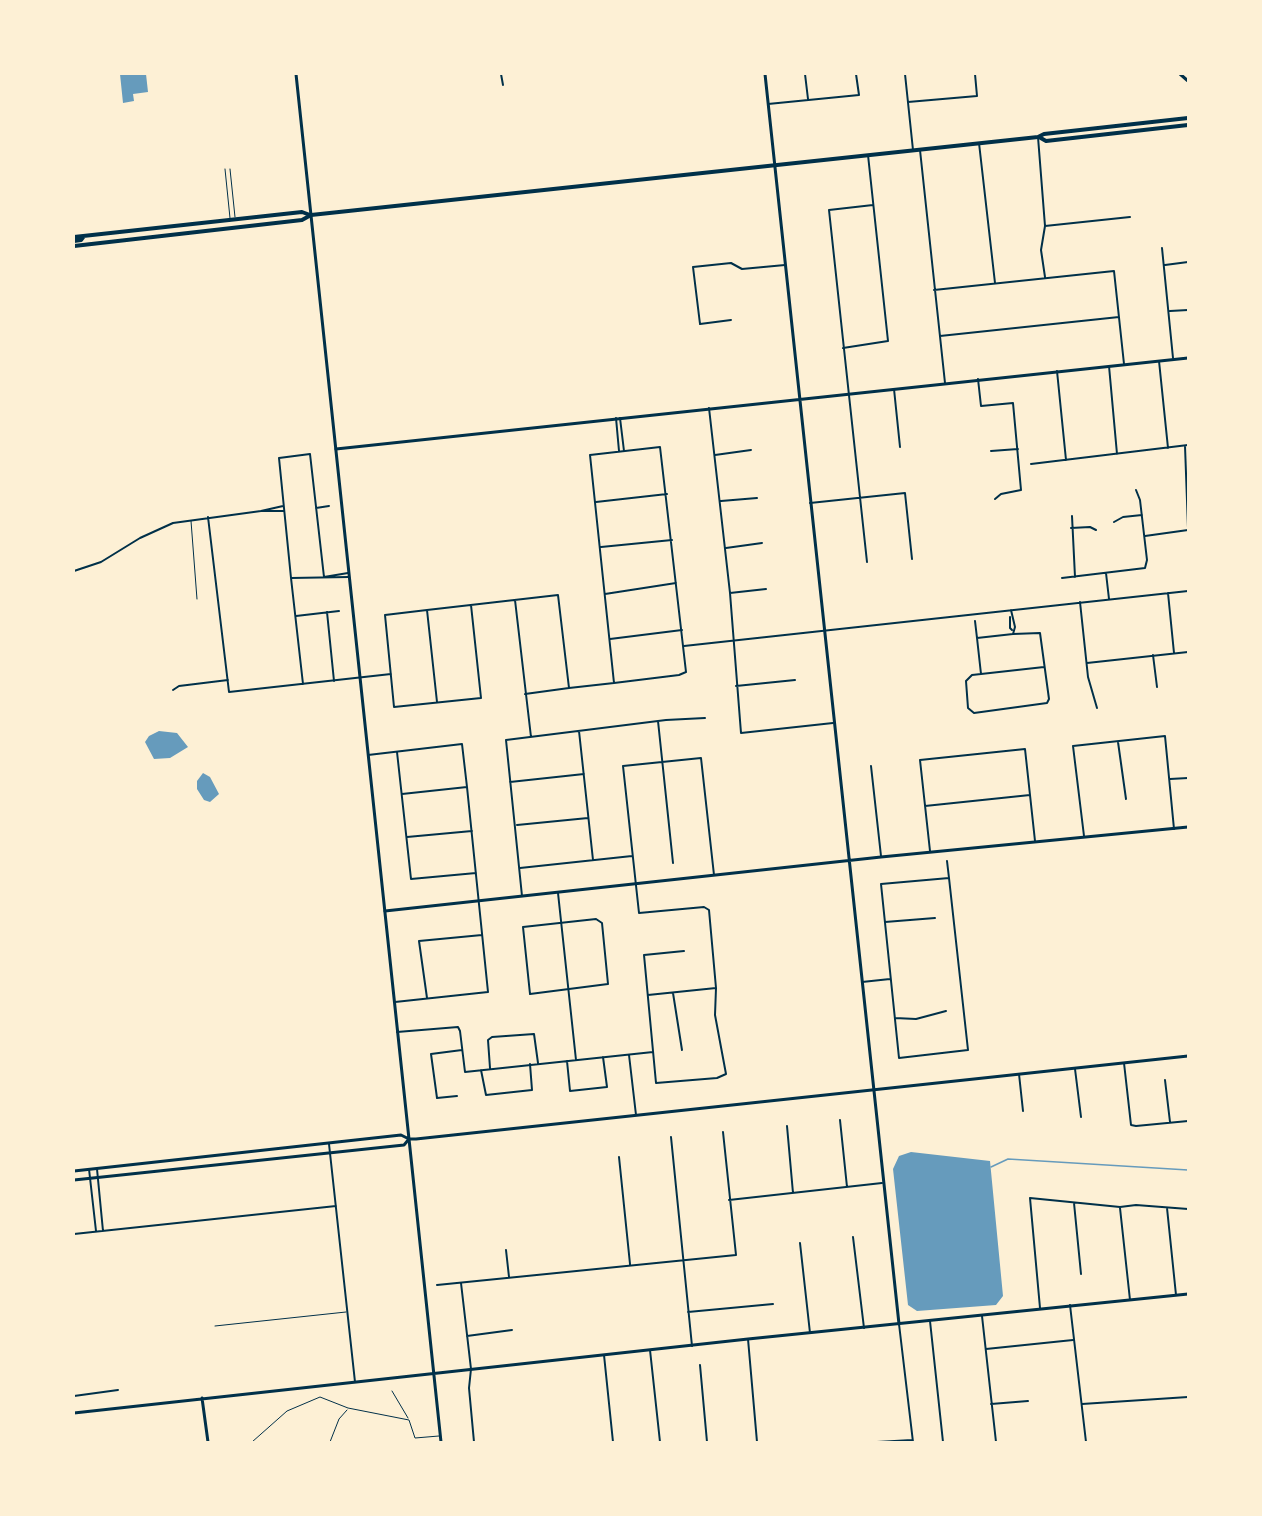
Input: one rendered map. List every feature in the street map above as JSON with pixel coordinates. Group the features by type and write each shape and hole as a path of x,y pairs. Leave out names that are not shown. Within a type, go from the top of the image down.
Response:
{"main road":[{"path":"74,241 233,228 302,220 311,216 1038,137 1044,134 1188,118"},
{"path":"1038,137 1046,141 1188,125"},
{"path":"74,241 84,236 302,212 311,216"}],"street":[{"path":"296,74 441,1443"},
{"path":"501,74 503,85"},
{"path":"765,74 882,1183 912,1441 877,1442"},
{"path":"805,74 808,99"},
{"path":"768,104 859,95 856,74"},
{"path":"905,74 913,150"},
{"path":"908,102 977,96 975,74"},
{"path":"1180,74 1188,81"},
{"path":"1038,137 1045,226 1041,250 1045,278"},
{"path":"979,143 995,283"},
{"path":"920,150 945,383"},
{"path":"843,348 888,341 868,155"},
{"path":"867,562 829,210 873,205"},
{"path":"1045,226 1130,217"},
{"path":"1162,248 1173,360"},
{"path":"1164,265 1188,262"},
{"path":"731,320 700,324 693,267 731,263 742,269 785,265"},
{"path":"934,290 1114,271 1124,364"},
{"path":"1169,311 1188,310"},
{"path":"939,336 1119,317"},
{"path":"336,449 1188,358"},
{"path":"1159,361 1168,448"},
{"path":"1109,366 1117,454"},
{"path":"1057,371 1066,460"},
{"path":"978,379 981,406 1012,403 1021,490 1001,494 995,499"},
{"path":"894,388 900,447"},
{"path":"709,408 730,593 741,733 833,723"},
{"path":"618,418 624,451"},
{"path":"618,418 619,452"},
{"path":"1031,464 1187,446 1188,529 1145,536"},
{"path":"525,694 679,675 686,672 660,447 590,455 614,683"},
{"path":"991,451 1018,449"},
{"path":"714,455 751,450"},
{"path":"303,684 279,458 310,454 324,577"},
{"path":"1062,578 1146,568 1148,564 1145,536 1136,490"},
{"path":"810,503 905,493 912,560"},
{"path":"596,502 667,494"},
{"path":"720,501 757,498"},
{"path":"74,571 101,562 167,525 283,506"},
{"path":"316,508 329,506"},
{"path":"261,511 284,511"},
{"path":"1114,522 1142,515"},
{"path":"1072,516 1075,577"},
{"path":"208,518 229,692 391,674"},
{"path":"1071,528 1090,527 1096,530"},
{"path":"601,547 672,540"},
{"path":"725,548 762,543"},
{"path":"1106,573 1108,599"},
{"path":"291,578 349,575"},
{"path":"605,594 676,583"},
{"path":"730,593 766,589"},
{"path":"684,646 1188,591"},
{"path":"1168,593 1174,653"},
{"path":"471,605 481,698 394,707 385,615 427,610 471,605 515,600 558,596 569,688"},
{"path":"515,600 531,737"},
{"path":"1080,602 1086,663 1097,708"},
{"path":"427,610 437,702"},
{"path":"1011,610 1009,623 1013,632"},
{"path":"296,616 339,611"},
{"path":"327,612 334,681"},
{"path":"1011,616 1015,622 1013,632"},
{"path":"975,621 981,674"},
{"path":"1009,623 1015,622"},
{"path":"610,639 682,630"},
{"path":"977,638 1013,632 1040,633 1045,667 1047,704 974,713 968,708 966,681 972,675 1045,667"},
{"path":"1086,663 1188,652"},
{"path":"1154,655 1157,687"},
{"path":"172,690 179,686 228,680"},
{"path":"736,686 795,680"},
{"path":"522,896 506,740 658,721 705,718"},
{"path":"658,721 673,863"},
{"path":"579,731 593,860"},
{"path":"1084,836 1073,746 1165,736 1174,829"},
{"path":"1118,742 1126,800"},
{"path":"368,755 462,744 472,831 488,992 394,1002"},
{"path":"930,852 920,760 1025,749 1035,842"},
{"path":"397,752 411,879 476,873"},
{"path":"684,951 644,956 656,1083 717,1078 726,1074 715,1015 716,988 709,910 704,907 639,913 623,766 701,758 714,875"},
{"path":"871,766 881,857"},
{"path":"510,782 584,774"},
{"path":"1169,780 1188,777"},
{"path":"402,794 467,787"},
{"path":"925,806 1030,795"},
{"path":"515,825 588,818"},
{"path":"385,911 881,857 1188,827"},
{"path":"407,837 472,831"},
{"path":"520,868 632,856"},
{"path":"947,861 949,878 968,1050 899,1058 881,884 949,878"},
{"path":"558,892 576,1060"},
{"path":"885,922 935,918"},
{"path":"596,919 602,923 608,984 569,990 530,994 523,927 596,919"},
{"path":"427,999 420,941 482,935"},
{"path":"862,982 890,979"},
{"path":"648,995 716,988"},
{"path":"673,993 682,1050"},
{"path":"895,1018 916,1019 946,1011"},
{"path":"398,1032 458,1027 465,1072 653,1053"},
{"path":"490,1069 488,1040 492,1037 534,1034 538,1063"},
{"path":"457,1096 437,1098 431,1054 462,1050"},
{"path":"628,1055 636,1115"},
{"path":"74,1171 402,1136 409,1139 1188,1056"},
{"path":"567,1061 570,1091 607,1087 603,1057"},
{"path":"1124,1063 1131,1125 1188,1120"},
{"path":"481,1070 486,1095 532,1090 530,1064"},
{"path":"1075,1069 1081,1117"},
{"path":"1019,1074 1023,1111"},
{"path":"1165,1080 1170,1122"},
{"path":"840,1120 847,1187"},
{"path":"787,1126 793,1193"},
{"path":"437,1285 736,1255 723,1132"},
{"path":"671,1137 692,1346"},
{"path":"74,1180 404,1145 409,1139"},
{"path":"329,1144 355,1382"},
{"path":"620,1157 630,1264"},
{"path":"89,1169 96,1232"},
{"path":"97,1169 103,1231"},
{"path":"729,1200 882,1183"},
{"path":"1040,1308 1030,1198 1120,1207 1188,1209"},
{"path":"1074,1203 1081,1274"},
{"path":"74,1234 336,1206"},
{"path":"1120,1207 1130,1300"},
{"path":"1167,1208 1176,1295"},
{"path":"853,1237 864,1328"},
{"path":"800,1243 810,1333"},
{"path":"506,1250 509,1277"},
{"path":"461,1283 471,1370 469,1388 474,1443"},
{"path":"74,1413 748,1338 1188,1294"},
{"path":"688,1312 774,1304"},
{"path":"1070,1305 1086,1443"},
{"path":"982,1316 996,1443"},
{"path":"930,1321 943,1443"},
{"path":"467,1336 512,1330"},
{"path":"748,1338 757,1443"},
{"path":"986,1349 1073,1340"},
{"path":"650,1350 660,1443"},
{"path":"604,1355 613,1443"},
{"path":"700,1365 707,1443"},
{"path":"74,1396 118,1390"},
{"path":"1082,1404 1188,1396"},
{"path":"202,1398 208,1443"},
{"path":"992,1404 1028,1401"}],"lane":[{"path":"225,169 233,228"},
{"path":"230,169 233,228"},
{"path":"191,520 197,599"},
{"path":"215,1326 348,1312"},
{"path":"392,1391 409,1420 415,1438 414,1443"},
{"path":"252,1443 287,1411 320,1397 348,1408 409,1420"},
{"path":"330,1443 339,1419 348,1408"},
{"path":"415,1438 441,1436"}],"water":[{"path":"120,74 146,74 148,92 133,94 134,101 123,103"},
{"path":"159,731 177,733 188,747 170,758 154,759 145,742 149,736"},
{"path":"203,773 210,777 219,794 210,802 204,800 197,789 197,781"},
{"path":"911,1152 990,1161 1003,1296 996,1305 917,1311 908,1305 893,1169 899,1156"}],"waterway":[{"path":"991,1167 1008,1159 1188,1170"}]}
